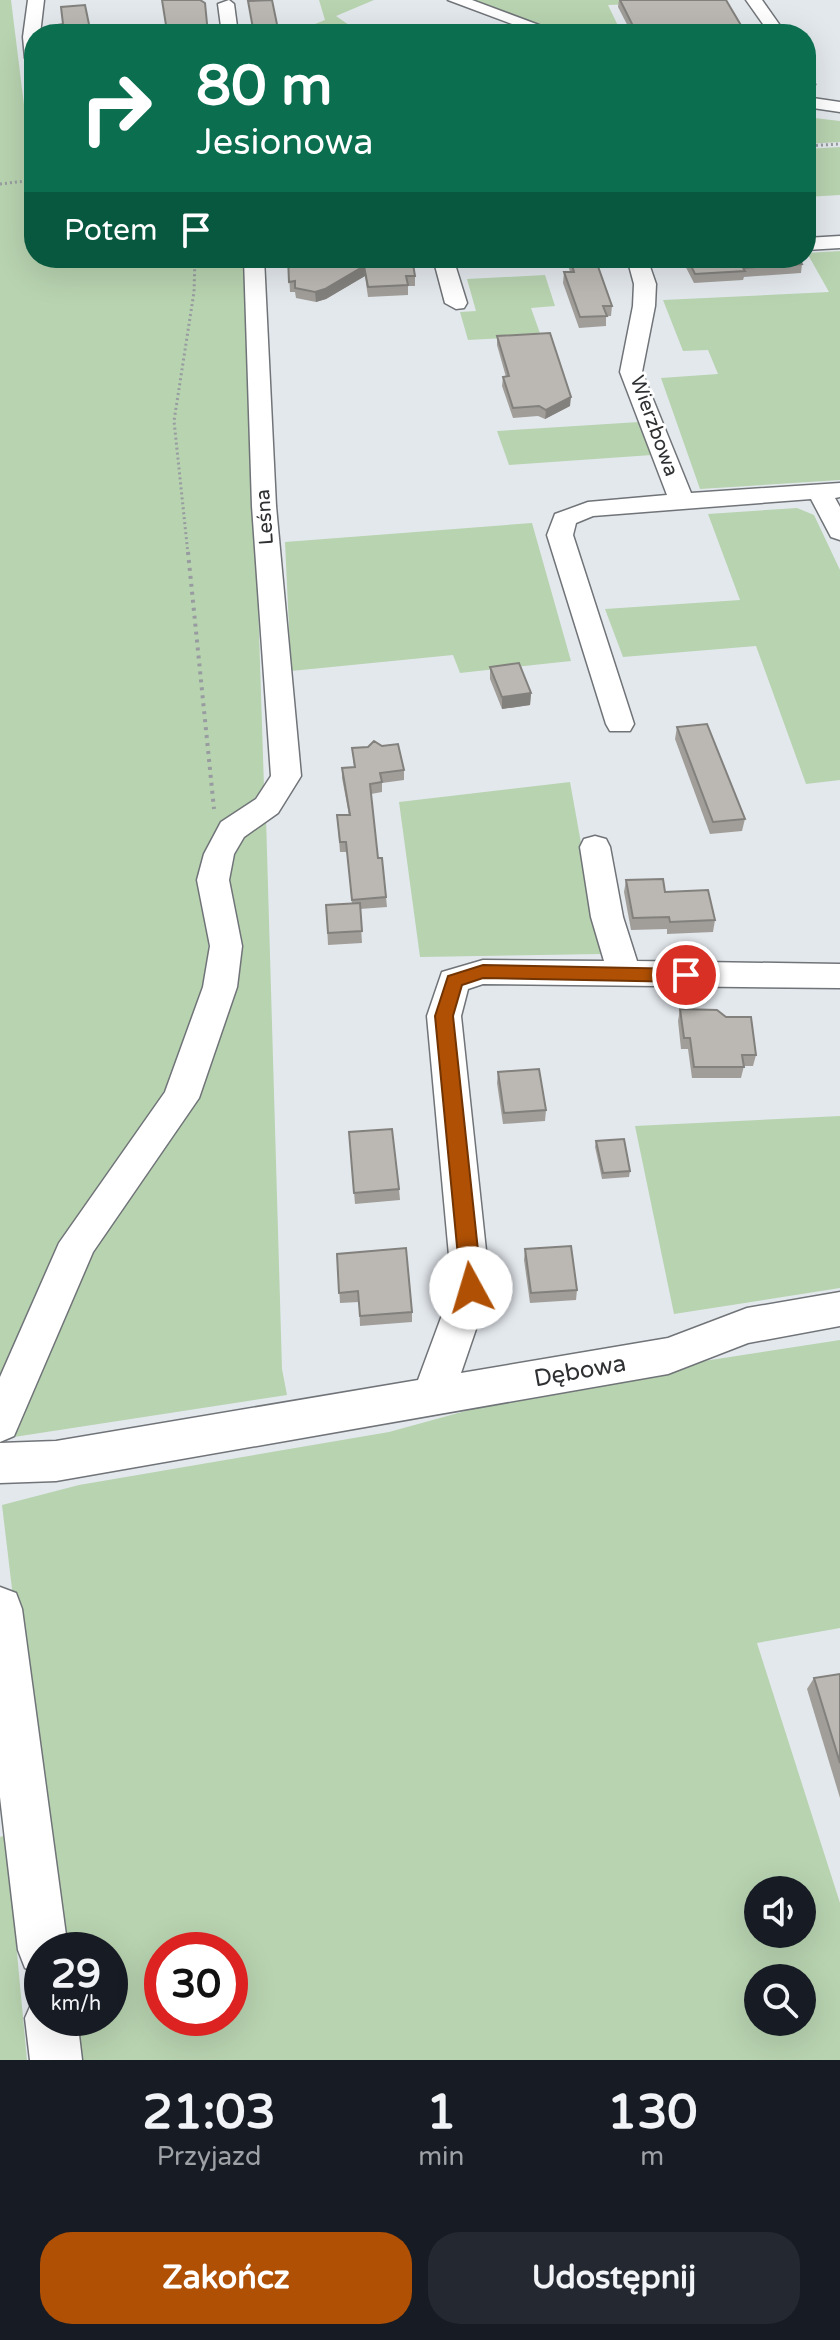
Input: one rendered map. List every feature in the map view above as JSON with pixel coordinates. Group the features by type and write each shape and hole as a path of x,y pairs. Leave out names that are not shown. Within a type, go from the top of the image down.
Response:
{"street":[{"path":"33,24 36,0"},
{"path":"456,0 526,24"},
{"path":"754,0 771,24"},
{"path":"226,4 229,24"},
{"path":"18,10 33,24"},
{"path":"816,97 840,107"},
{"path":"816,243 840,242"},
{"name":"Leśna","path":"219,854 232,830 267,806 286,776 264,506 254,268"},
{"path":"446,268 456,303"},
{"name":"Wierzbowa","path":"620,724 560,535 564,519 588,509 682,501 631,372 644,306 645,284 640,268"},
{"path":"682,501 830,491 840,532"},
{"path":"595,847 607,917 625,975"},
{"path":"0,1423 78,1243 181,1098 220,987 226,946 218,918 213,880 219,854"},
{"path":"432,1397 471,1288 444,1016 454,981 483,972 840,976"},
{"name":"Dębowa","path":"0,1463 56,1461 316,1419 668,1356 747,1326 840,1309"},
{"path":"0,1609 41,1932"},
{"path":"53,2036 56,2060"}],"path":[{"path":"816,145 840,144"},
{"path":"0,184 24,181"},
{"path":"195,268 194,292 174,421 188,588 219,854"}],"green space":[{"path":"0,0 11,0 24,105 24,268 247,268 264,787 248,806 207,904 210,986 169,1092 0,1401"},
{"path":"319,0 374,0 336,16 348,24 315,24 325,20"},
{"path":"465,0 666,0 667,3 608,5 617,24 536,24"},
{"path":"816,118 840,121 840,142 816,143"},
{"path":"840,147 840,195 816,196 816,148"},
{"path":"840,251 840,480 700,489 661,378 718,374 708,350 683,351 663,300 829,292 815,268 816,252"},
{"path":"545,275 555,306 531,308 541,336 468,340 460,312 476,311 467,279"},
{"path":"639,422 652,455 509,465 497,431"},
{"path":"797,508 814,515 840,570 840,780 806,784 756,646 623,657 605,609 740,600 708,514"},
{"path":"532,523 571,661 460,673 453,655 291,671 285,542"},
{"path":"570,782 601,954 420,957 399,802"},
{"path":"266,817 282,1369 287,1395 1,1439 91,1247 197,1092 225,878 235,843"},
{"path":"840,1116 840,1288 674,1314 635,1126"},
{"path":"840,1340 840,1628 757,1643 840,1903 840,2060 69,2060 66,2036 128,2036 128,1932 53,1932 2,1505 79,1485 389,1432 574,1381"},
{"path":"6,1835 27,2060 0,2060 0,1837"}],"building":[{"path":"162,0 200,0 205,3 207,24 166,24"},
{"path":"272,0 277,24 252,24 248,1"},
{"path":"620,0 726,0 740,24 632,24"},
{"path":"85,5 89,24 63,24 61,7"},
{"path":"288,268 361,268 315,292 295,288 295,281 289,282"},
{"path":"364,268 414,268 415,276 406,276 408,285 368,287"},
{"path":"573,268 599,268 612,306 603,306 607,316 580,317 564,272 574,272"},
{"path":"692,268 743,268 745,271 695,274"},
{"path":"550,333 571,397 546,410 539,406 513,408 503,377 509,376 497,336"},
{"path":"519,663 531,693 502,697 490,667"},
{"path":"707,724 745,819 713,822 677,727"},
{"path":"374,741 382,746 398,744 404,770 380,773 382,782 370,784 378,858 382,858 386,897 352,900 346,842 340,842 337,815 350,815 342,768 355,767 352,748 368,747"},
{"path":"663,879 665,892 708,890 715,920 670,922 669,917 633,918 626,880"},
{"path":"360,903 362,931 328,933 326,905"},
{"path":"680,1009 717,1010 726,1017 751,1017 756,1055 742,1055 744,1067 694,1067 690,1038 684,1038"},
{"path":"539,1069 546,1110 504,1113 498,1072"},
{"path":"392,1129 399,1189 354,1193 349,1132"},
{"path":"624,1139 630,1171 603,1173 596,1141"},
{"path":"571,1246 577,1290 531,1293 525,1249"},
{"path":"406,1248 412,1312 360,1316 358,1291 339,1293 337,1254"},
{"path":"840,1674 840,1763 814,1678"}],"route":[{"path":"471,1288 444,1016 454,981 483,972 686,975"}]}
